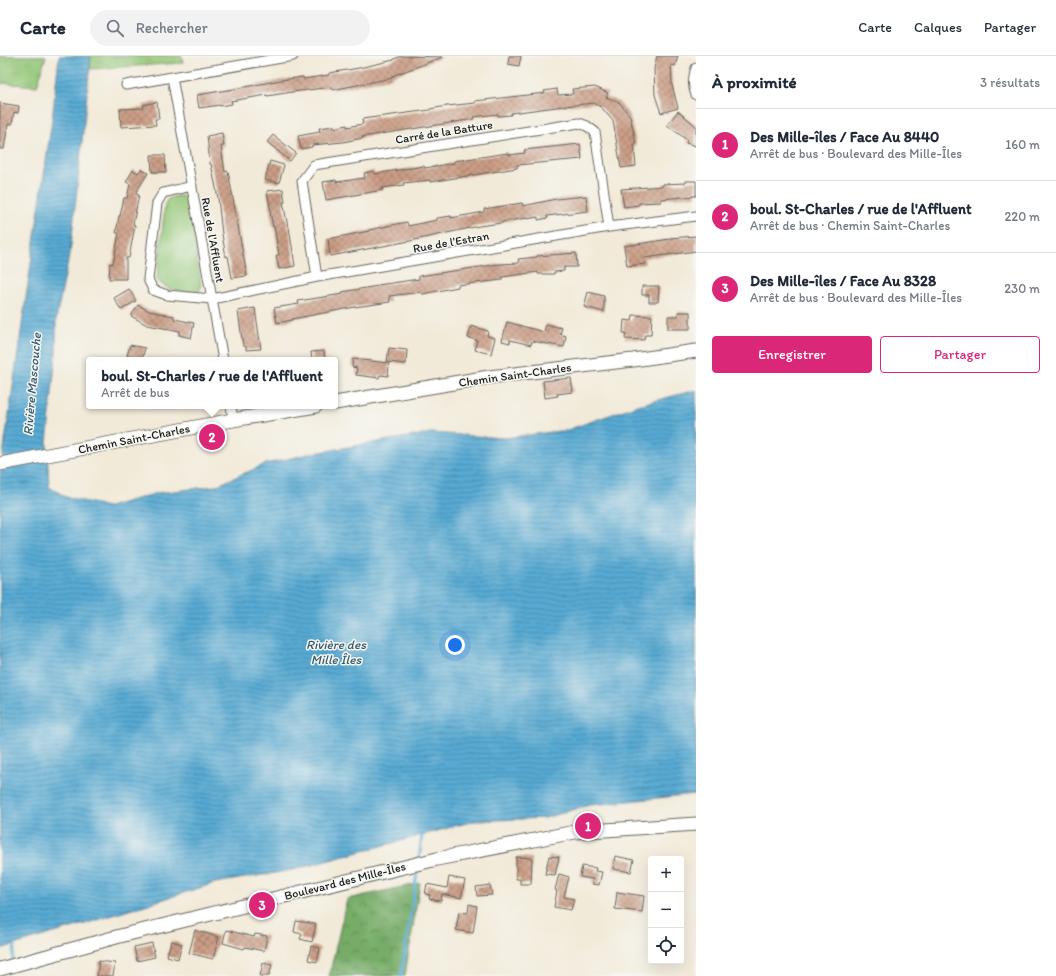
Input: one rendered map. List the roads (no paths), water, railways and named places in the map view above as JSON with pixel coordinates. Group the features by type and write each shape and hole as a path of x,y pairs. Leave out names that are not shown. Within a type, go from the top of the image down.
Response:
{"street":[{"path":"126,85 293,56"},
{"path":"696,68 693,79 693,88 696,95"},
{"name":"Rue de l'Affluent","path":"172,77 222,357"},
{"name":"Carré de la Batture","path":"317,277 302,181 314,165 579,123 587,126 595,132 609,227"},
{"name":"Rue de l'Affluent","path":"192,186 162,193 157,203 148,279 153,290 167,295 212,299"},
{"name":"Rue de l'Estran","path":"212,299 317,277 609,227 696,216"},
{"name":"Chemin Saint-Charles","path":"338,402 489,377 696,351"},
{"path":"231,409 233,420"},
{"name":"Chemin Saint-Charles","path":"0,464 298,409"},
{"name":"Boulevard des Mille-Îles","path":"0,969 120,936 437,859 575,832 696,824"}],"water":[{"name":"Rivière des Mille Îles","path":"59,56 91,56 71,246 56,320 56,354 47,443 49,487 66,497 108,507 157,493 215,486 266,464 308,454 431,433 505,438 567,430 638,405 696,390 696,794 590,805 545,818 474,821 293,870 215,883 0,949 0,475 52,120"}],"waterway":[{"path":"419,859 422,835"},
{"path":"401,976 418,867"},
{"path":"12,962 15,945"}],"place":[{"name":"boul. St-Charles / rue de l'Affluent","path":"212,437"},
{"name":"Des Mille-îles / Face Au 8440","path":"588,826"},
{"name":"Des Mille-îles / Face Au 8328","path":"262,905"}],"water label":[{"name":"Rivière Mascouche","path":"32,384"}]}
